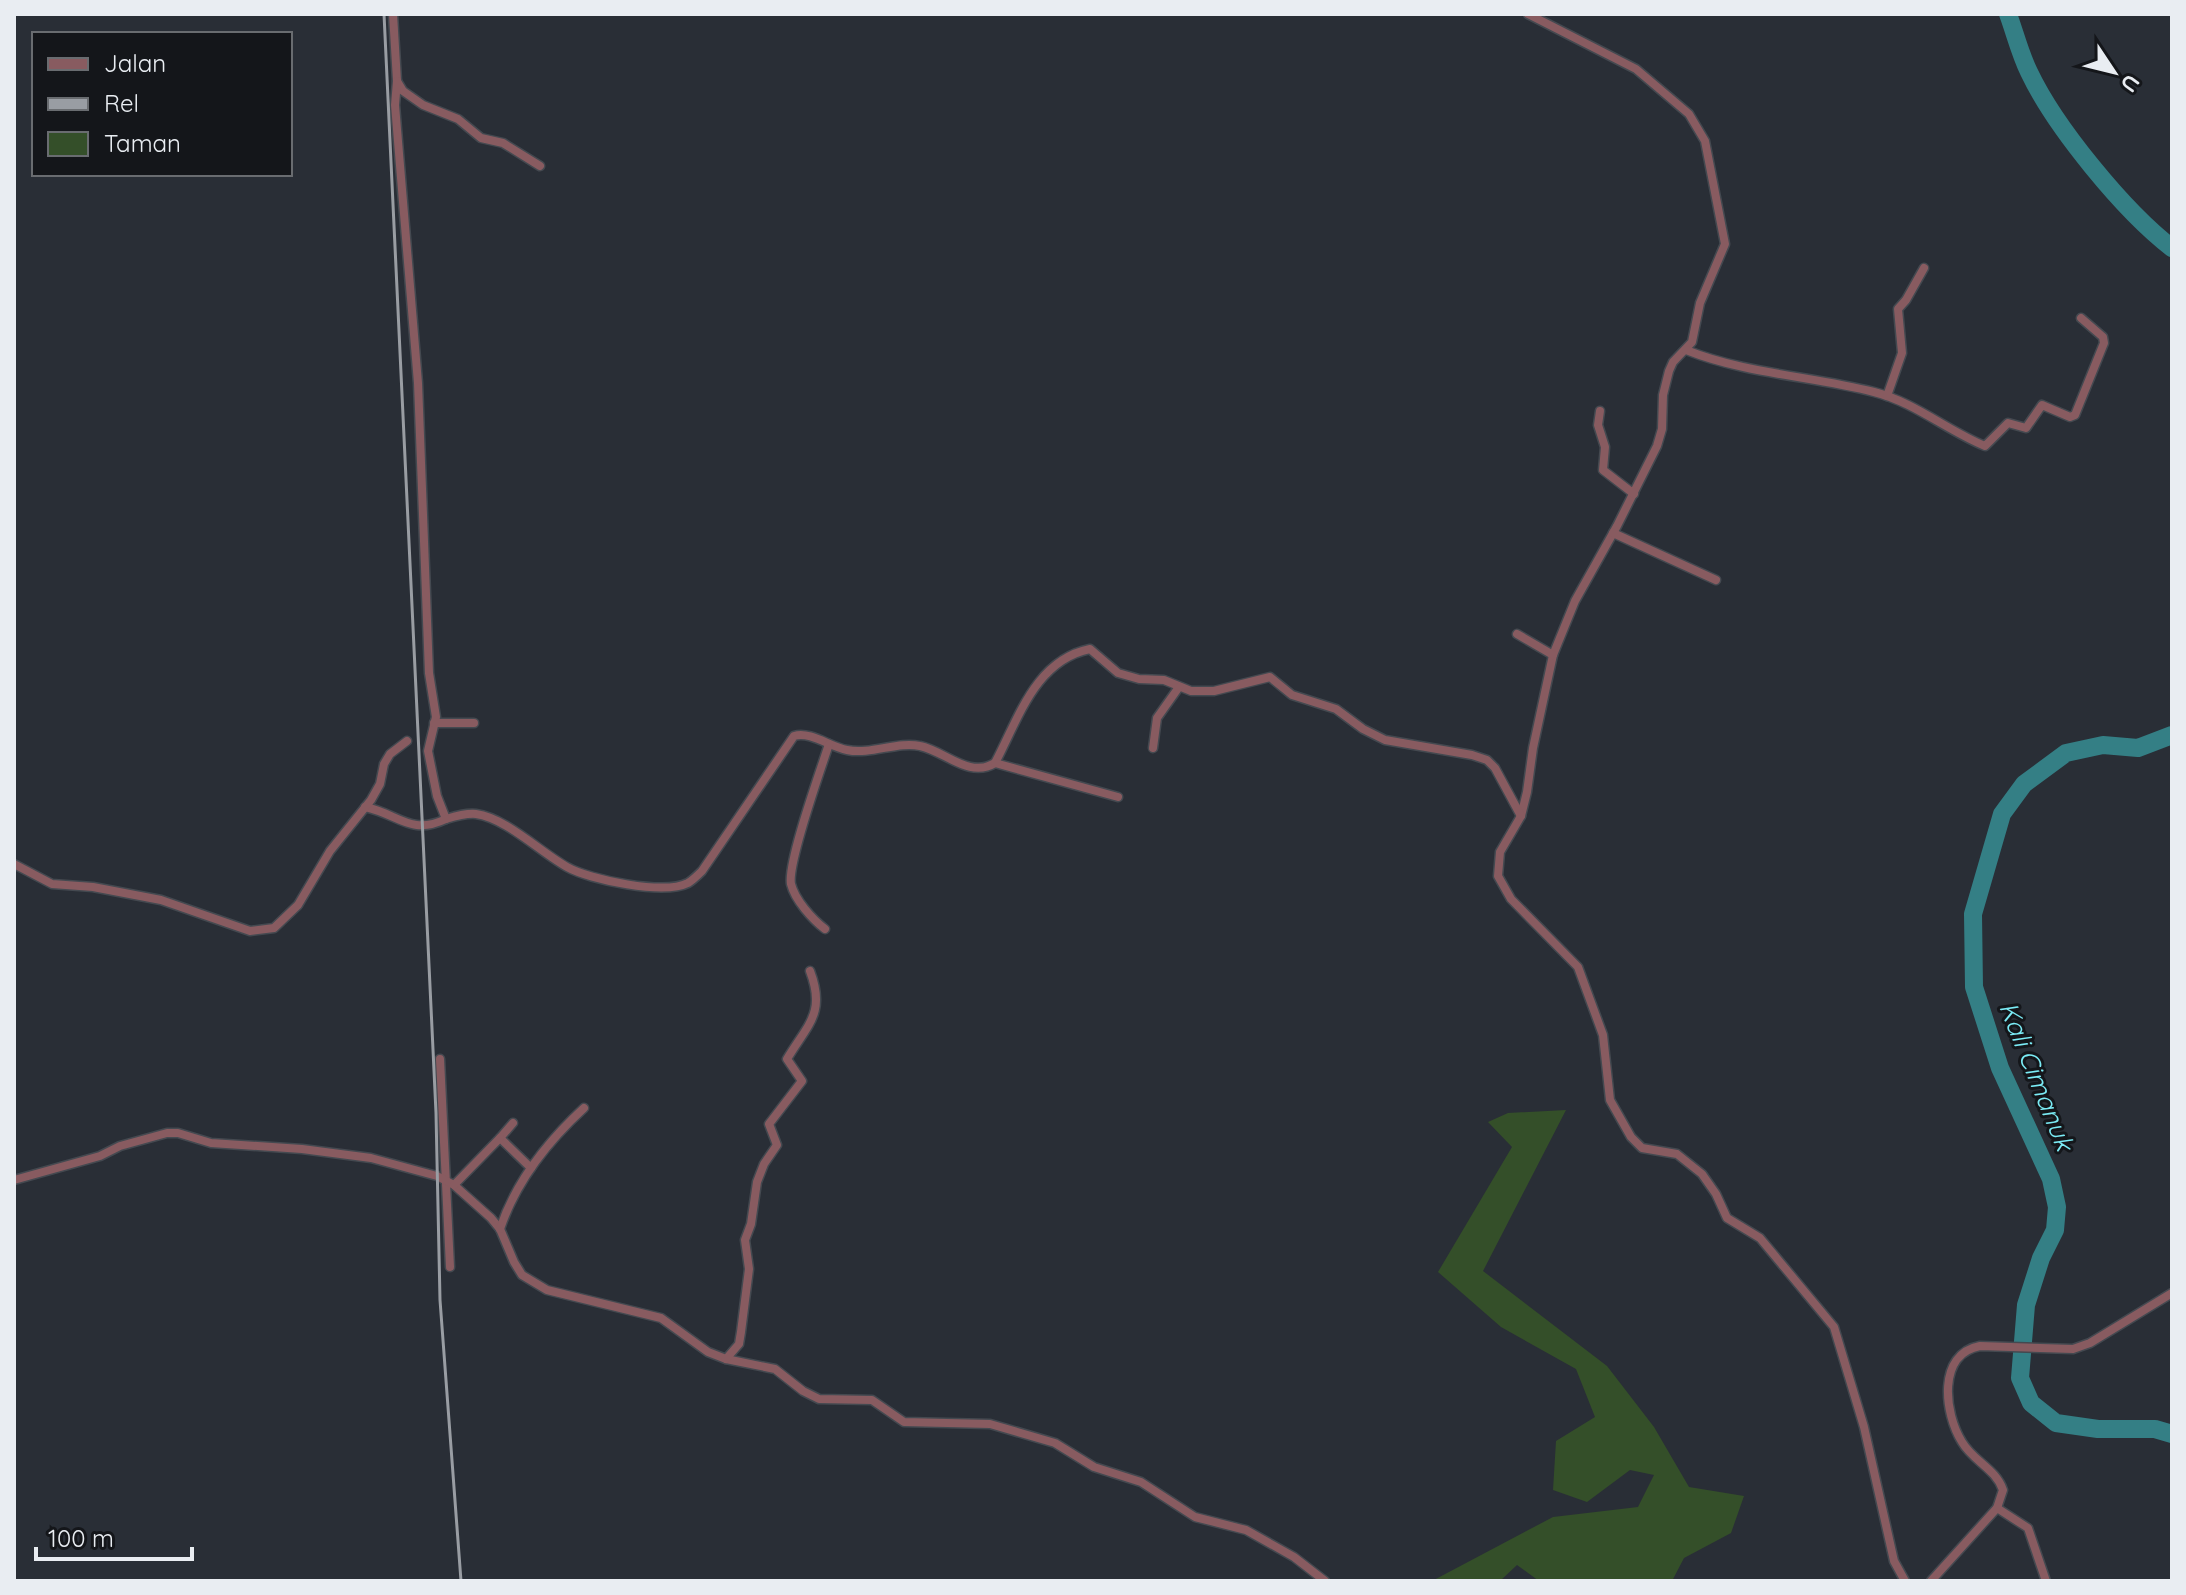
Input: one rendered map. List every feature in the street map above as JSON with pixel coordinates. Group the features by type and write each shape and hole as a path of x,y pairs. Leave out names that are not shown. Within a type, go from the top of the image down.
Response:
{"street":[{"path":"393,14 397,81 395,105 418,383 429,673 436,717 428,751 437,796 446,819"},
{"path":"1528,14 1621,60 1647,77 1689,114 1703,136 1725,244 1700,303 1692,342 1673,362 1669,371 1663,395 1661,436 1634,494 1575,601 1553,655 1521,816 1500,852 1498,876 1511,899 1578,967 1603,1035 1610,1100 1631,1137 1642,1148 1677,1154 1702,1174 1727,1218 1760,1238 1834,1327 1864,1427 1894,1561 1905,1581"},
{"path":"397,81 403,91 423,105 458,119 474,134 503,143 540,166"},
{"path":"1887,396 1902,353 1898,309 1924,268"},
{"path":"1686,350 1770,374 1887,396 1985,446 2008,423 2026,428 2042,405 2072,417 2104,343 2103,337 2081,318"},
{"path":"1600,411 1598,425 1605,447 1603,470 1634,494"},
{"path":"1613,533 1716,580"},
{"path":"1517,634 1553,655"},
{"path":"365,807 418,827 480,814 516,833 565,867 589,877 660,887 679,885 688,883 702,871 789,740 799,734 860,752 918,745 969,767 986,768 995,763 1041,677 1085,649 1094,650 1110,668 1125,676 1164,680 1191,691 1214,691 1270,677 1292,695 1336,709 1363,729 1385,740 1487,760 1495,768 1521,816"},
{"path":"1153,748 1157,718 1179,687"},
{"path":"434,723 474,723"},
{"path":"14,864 52,884 134,894 181,905 250,931 263,931 281,923 298,905 330,851 380,784 384,764 390,754 407,741"},
{"path":"825,929 808,913 791,884 795,856 829,744"},
{"path":"995,763 1118,797"},
{"path":"726,1359 739,1344 749,1269 745,1240 751,1224 757,1182 764,1164 777,1145 769,1124 802,1081 800,1074 787,1061 817,1009 817,990 810,971"},
{"path":"440,1059 451,1182 450,1267"},
{"path":"500,1229 515,1191 561,1129 584,1108"},
{"path":"451,1182 513,1123"},
{"path":"14,1180 142,1140 178,1133 211,1143 371,1158 451,1182 500,1229 522,1275 547,1290 661,1318 696,1345 726,1359 775,1369 803,1391 819,1399 872,1400 904,1422 990,1424 1055,1443 1094,1467 1141,1482 1195,1517 1246,1530 1294,1557 1325,1581"},
{"path":"500,1138 531,1168"},
{"path":"1931,1581 1997,1508 2001,1498 2001,1485 1963,1444 1951,1414 1949,1386 1955,1362 1962,1351 1980,1346 2073,1349 2090,1343 2172,1293"},
{"path":"1997,1508 2028,1528 2046,1581"}],"green space":[{"path":"1566,1110 1483,1271 1607,1366 1654,1427 1689,1487 1744,1496 1731,1533 1684,1558 1672,1581 1539,1581 1517,1565 1500,1581 1432,1581 1553,1517 1638,1507 1654,1475 1630,1470 1587,1502 1553,1490 1556,1441 1595,1417 1576,1369 1501,1327 1438,1272 1512,1147 1488,1122 1508,1113"}],"waterway":[{"name":"Kali Cimanuk","path":"2008,14 2026,65 2056,118 2113,191 2172,248"},
{"name":"Kali Cimanuk","path":"2172,735 2138,748 2103,745 2066,753 2024,784 2002,814 1973,914 1974,987 2000,1068 2051,1179 2057,1207 2055,1230 2041,1258 2026,1305 2020,1378 2031,1403 2056,1423 2098,1429 2155,1429 2172,1434"}],"railway":[{"path":"384,14 436,1113 440,1300 461,1581"}]}
